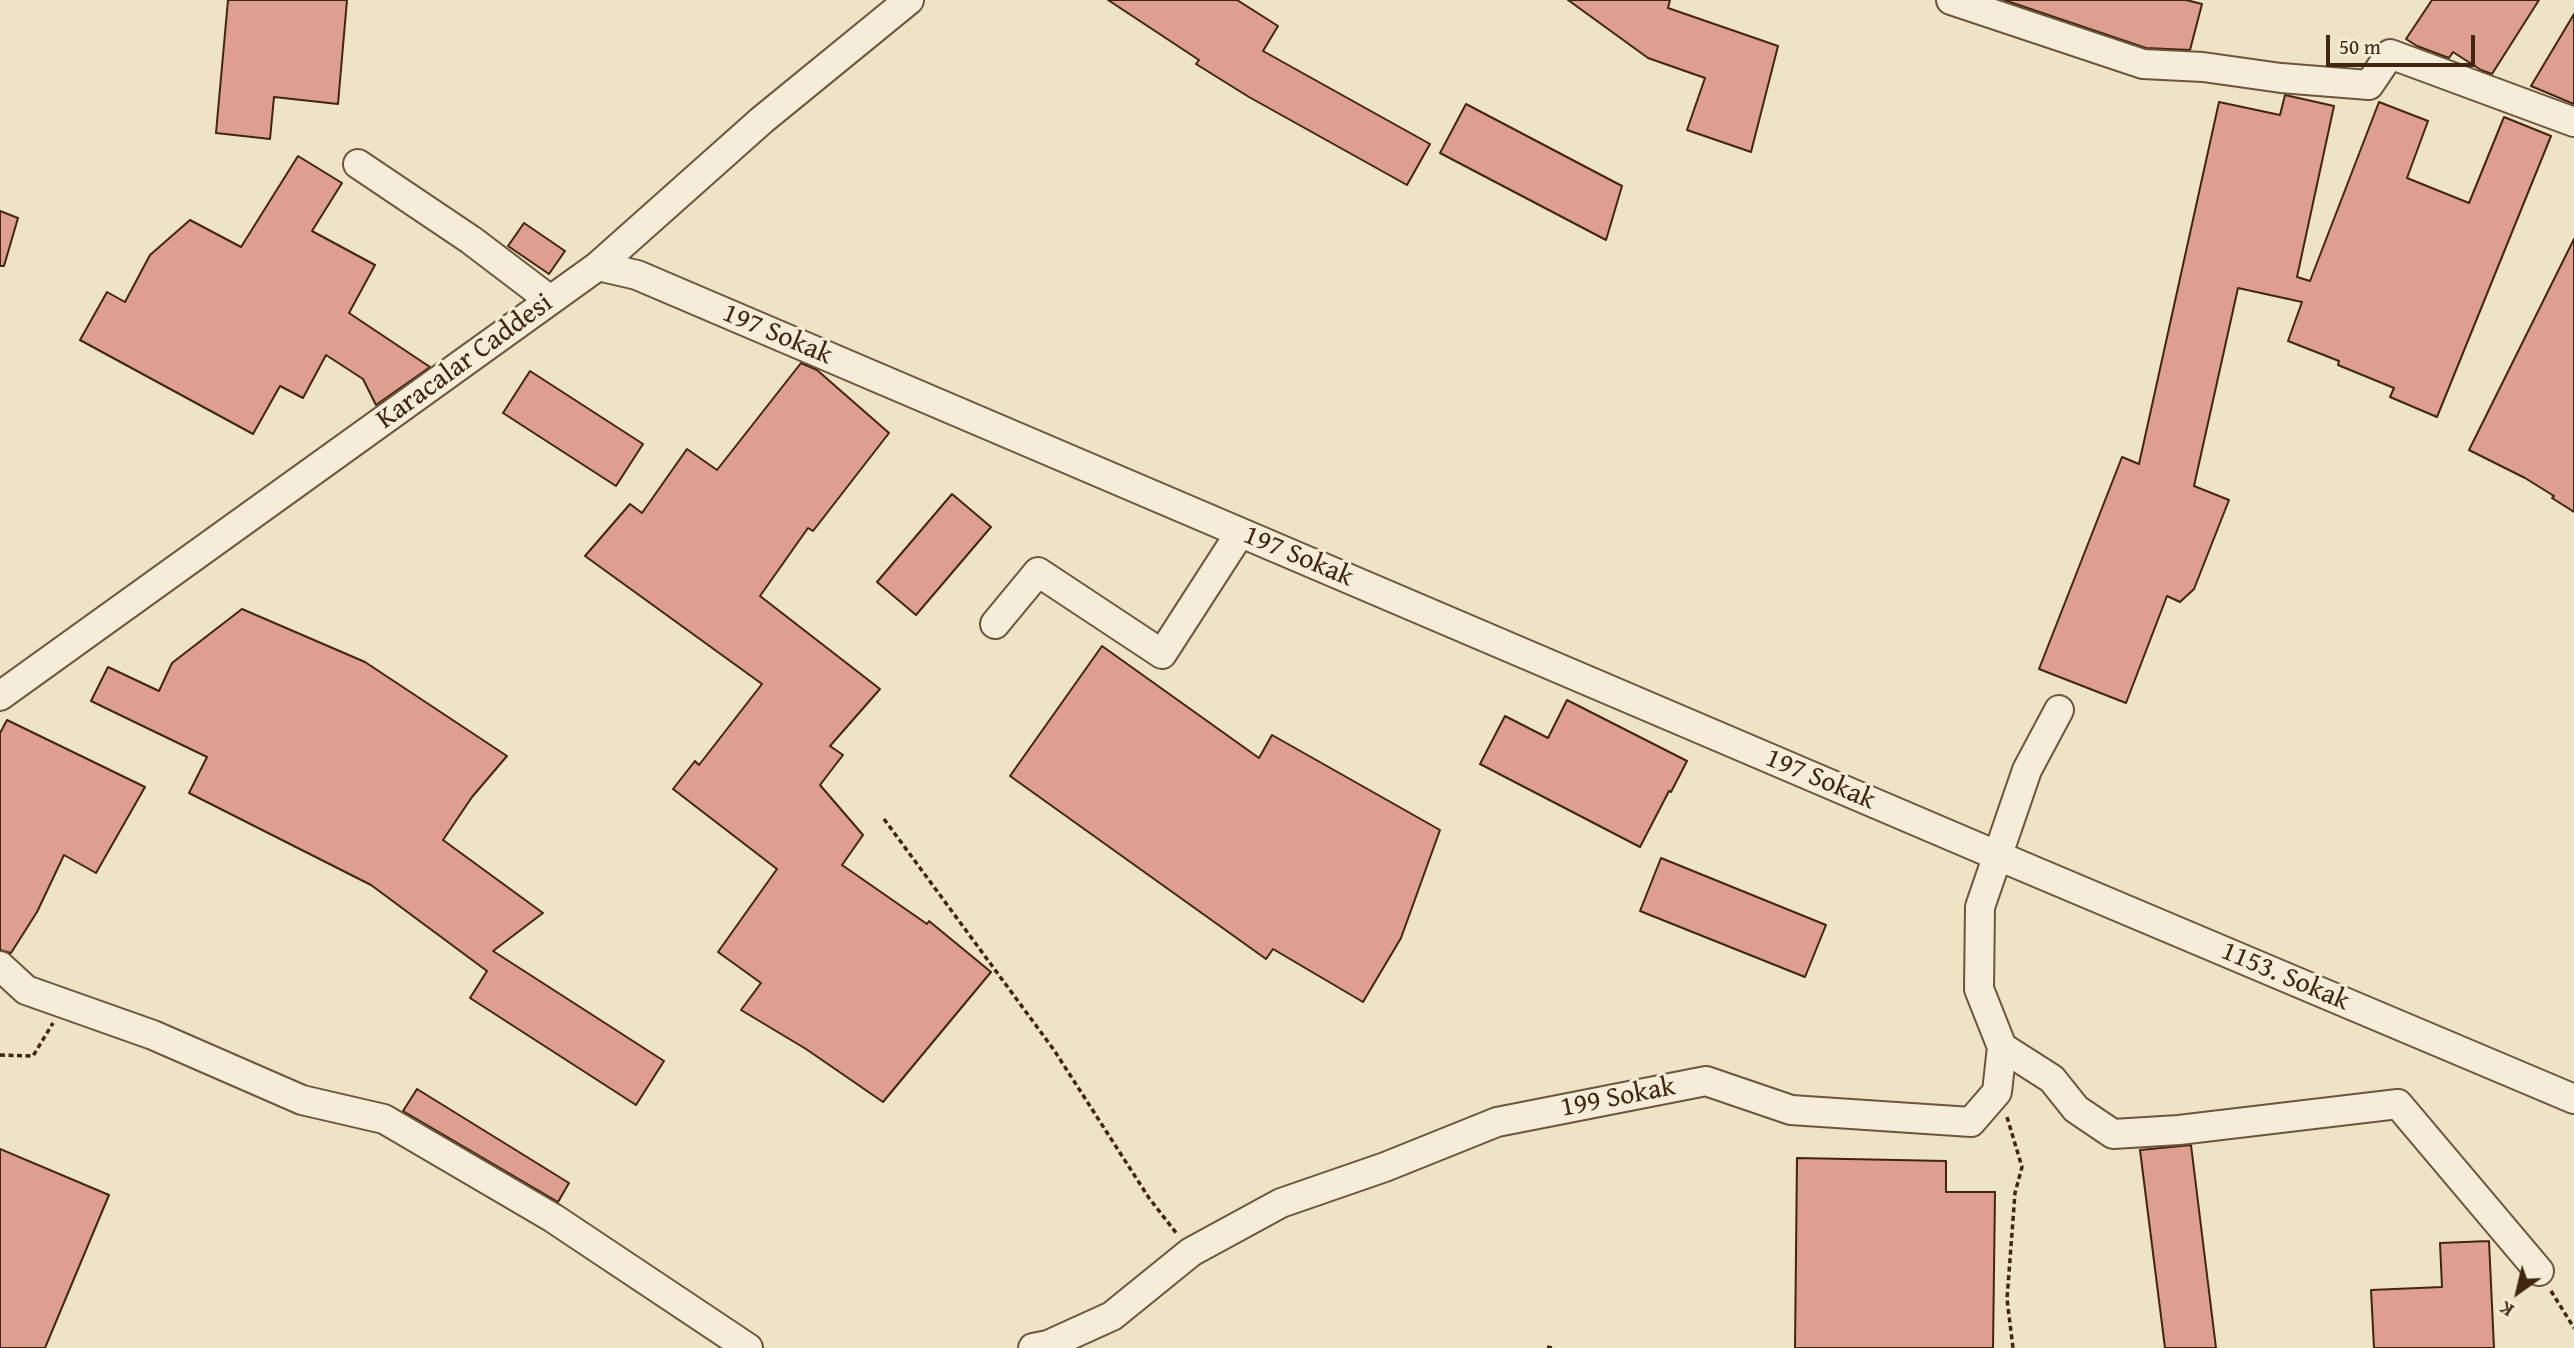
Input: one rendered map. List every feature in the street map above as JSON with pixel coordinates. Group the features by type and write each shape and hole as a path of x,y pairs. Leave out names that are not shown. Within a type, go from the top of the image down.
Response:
{"street":[{"name":"Karacalar Caddesi","path":"0,696 598,266 762,120 909,0"},
{"path":"1951,0 2143,64 2203,67 2281,78 2369,85 2390,54 2574,122"},
{"path":"358,164 471,240 551,300"},
{"name":"197 Sokak","path":"598,266 637,275 1996,855"},
{"path":"995,624 1038,572 1162,654 1241,533"},
{"path":"1997,1092 2002,1047 1979,989 1979,907 2027,770 2059,710"},
{"name":"1153. Sokak","path":"1996,855 2574,1099"},
{"path":"0,966 26,990 153,1035 302,1100 384,1119 553,1218 748,1348"},
{"path":"2002,1047 2052,1079 2076,1109 2113,1134 2179,1130 2398,1104 2539,1271"},
{"name":"199 Sokak","path":"1033,1348 1048,1345 1112,1316 1191,1252 1280,1203 1385,1167 1497,1122 1706,1081 1791,1110 1971,1122 1997,1092"}],"path":[{"path":"884,819 1054,1050 1149,1198 1191,1252"},
{"path":"0,1055 33,1056 65,1004"},
{"path":"1997,1092 2016,1142 2022,1167 2015,1193 2007,1298 2012,1348"},
{"path":"2539,1271 2574,1328"},
{"path":"1547,1347 1552,1348"}],"building":[{"path":"228,0 347,0 338,104 274,97 270,139 216,133"},
{"path":"1108,0 1237,0 1278,26 1263,51 1430,144 1407,185 1249,97 1196,64 1199,60"},
{"path":"1568,0 1670,0 1668,8 1778,46 1751,152 1687,130 1705,78 1648,58"},
{"path":"2004,0 2186,0 2202,4 2190,50 2146,48"},
{"path":"2432,0 2539,0 2492,74 2453,52 2449,58 2406,39"},
{"path":"2574,14 2574,104 2531,86"},
{"path":"2285,95 2334,106 2297,277 2310,281 2379,102 2428,121 2407,178 2469,203 2504,117 2551,136 2437,417 2390,397 2394,388 2338,365 2339,361 2288,341 2302,302 2238,288 2194,486 2229,500 2194,589 2180,602 2167,596 2126,703 2039,669 2122,457 2139,464 2219,102 2280,115"},
{"path":"1466,104 1622,186 1606,240 1440,153"},
{"path":"298,156 342,183 312,231 375,265 349,313 430,367 376,405 363,379 326,355 303,398 280,386 253,434 80,340 107,292 125,302 150,255 190,220 241,247"},
{"path":"0,211 18,218 4,266 0,266"},
{"path":"524,223 565,251 549,274 508,246"},
{"path":"2574,239 2574,512 2525,478 2469,450"},
{"path":"801,363 817,370 889,433 813,531 808,528 760,596 880,689 830,746 843,755 820,785 863,835 842,865 927,924 929,921 991,972 883,1102 806,1049 741,1010 761,983 718,952 777,869 673,789 695,761 699,765 762,684 585,556 630,504 642,513 687,449 717,470"},
{"path":"530,371 643,444 616,486 503,413"},
{"path":"952,494 991,527 916,615 877,582"},
{"path":"242,609 365,662 507,756 472,797 443,840 543,913 493,951 664,1061 636,1105 470,998 487,971 371,885 189,793 207,757 91,701 108,667 159,691 172,663"},
{"path":"1102,646 1259,758 1272,735 1440,830 1401,938 1363,1002 1273,949 1266,959 1010,776"},
{"path":"1567,700 1687,761 1640,847 1480,764 1505,716 1548,738"},
{"path":"7,720 145,787 96,873 64,855 37,912 11,953 0,950 0,733"},
{"path":"1661,858 1826,925 1805,977 1640,911"},
{"path":"417,1089 569,1183 558,1202 403,1111"},
{"path":"2191,1145 2216,1348 2165,1348 2140,1150"},
{"path":"0,1149 109,1195 45,1348 0,1348"},
{"path":"1797,1158 1946,1161 1946,1192 1995,1192 1993,1348 1795,1348"},
{"path":"2489,1241 2494,1348 2374,1348 2371,1290 2442,1287 2440,1243"}]}
